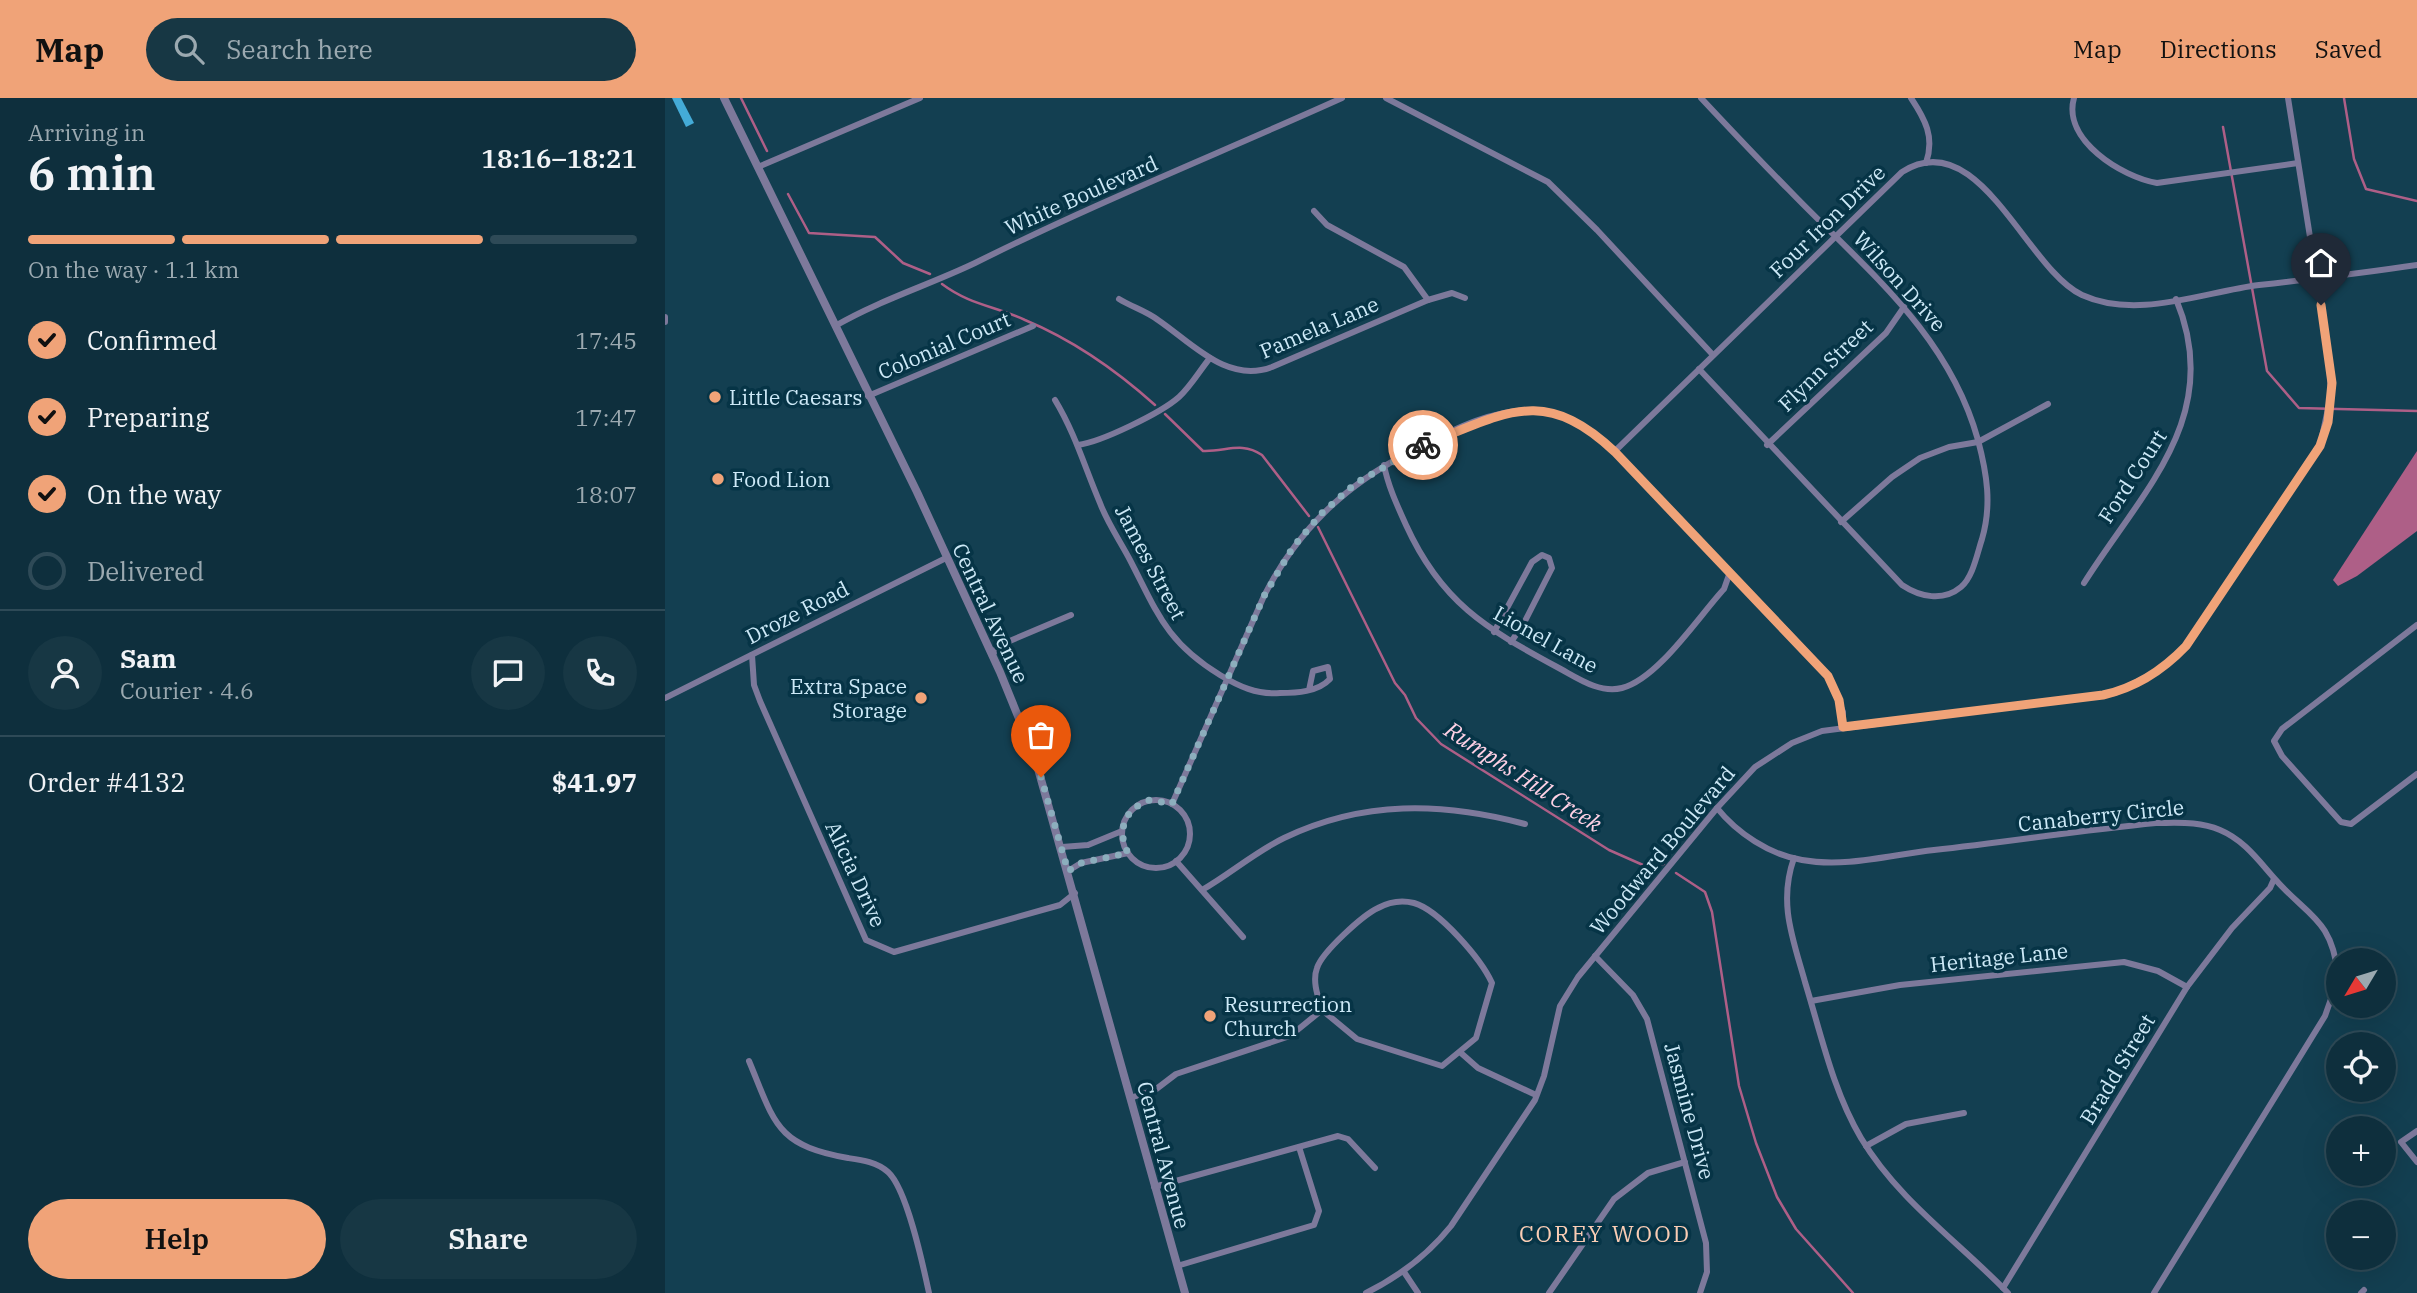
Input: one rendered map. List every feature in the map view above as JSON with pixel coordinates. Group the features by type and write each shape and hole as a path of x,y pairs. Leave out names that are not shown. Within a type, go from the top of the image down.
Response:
{"street":[{"name":"Central Avenue","path":"724,98 946,558 992,656 1035,758 1185,1293"},
{"path":"758,167 920,98"},
{"name":"White Boulevard","path":"835,326 1065,219 1342,98"},
{"path":"1386,98 1548,182 1597,230 1713,355"},
{"name":"Wilson Drive","path":"1699,369 1767,445 1909,590 1924,596 1948,595 1966,580 1985,529 1988,487 1978,442 1949,366 1904,307 1701,98"},
{"path":"1911,98 1929,131 1931,146 1927,163 1954,167 1987,190 2043,262 2074,291 2098,302 2119,306 2417,265"},
{"path":"2074,98 2072,117 2078,131 2116,169 2134,178 2157,183 2298,163"},
{"name":"Woodward Boulevard","path":"1366,1293 1404,1272 1435,1246 1451,1226 1522,1122 1536,1095 1544,1076 1560,1006 1595,956 1717,808 1755,767 1773,753 1801,738 1843,727 2103,695 2137,683 2177,655 2209,615 2320,446 2328,422 2332,383 2288,98"},
{"name":"Four Iron Drive","path":"1615,452 1902,172 1927,163"},
{"path":"1314,211 1327,225 1404,267 1428,299"},
{"name":"Pamela Lane","path":"1119,299 1156,319 1210,358 1240,372 1264,370 1428,299 1452,293 1465,298"},
{"name":"Ford Court","path":"2084,583 2167,458 2184,423 2190,371 2184,320 2176,299"},
{"name":"Flynn Street","path":"1767,445 1885,333 1904,307"},
{"name":"Colonial Court","path":"868,396 1033,326"},
{"path":"1078,445 1100,439 1169,404 1183,392 1210,358"},
{"name":"James Street","path":"1055,400 1078,445 1100,503 1162,623 1185,651 1227,679 1260,692 1309,690"},
{"path":"1841,522 1892,477 1920,458 1978,442 2048,404"},
{"path":"1172,804 1264,596 1293,547 1338,498 1384,464 1481,420 1522,410 1552,412 1572,420 1615,452 1828,676 1839,700 1843,727"},
{"name":"Lionel Lane","path":"1384,464 1393,495 1423,560 1464,610 1511,642 1580,680 1604,689 1619,689 1640,679 1653,668 1724,589 1730,572"},
{"path":"1494,632 1532,562 1539,555 1549,558 1552,568 1524,623 1511,642"},
{"name":"Droze Road","path":"665,698 946,558"},
{"path":"992,656 996,649 1005,643 1071,615"},
{"path":"2417,625 2281,729 2274,741 2282,756 2341,822 2351,824 2417,774"},
{"name":"Alicia Drive","path":"752,655 758,694 866,940 894,952 1060,905 1075,893"},
{"path":"1159,800 1172,804 1182,812 1190,829 1188,847 1176,861 1154,868 1140,863 1128,853 1122,831 1128,814 1141,803 1159,800"},
{"path":"1202,890 1285,838 1327,822 1369,813 1410,807 1441,807 1481,812 1525,824"},
{"name":"Canaberry Circle","path":"1717,808 1751,839 1794,858 1844,863 2121,827 2190,822 2212,827 2241,842 2274,879 2306,907 2325,930 2334,948"},
{"path":"1062,847 1088,845 1122,831"},
{"path":"1068,871 1081,863 1128,853"},
{"path":"1794,858 1786,886 1785,910 1844,1104 1866,1146 1904,1194 2005,1290"},
{"path":"1176,861 1243,937"},
{"name":"Bradd Street","path":"2005,1290 2187,987 2232,928 2270,888 2274,879"},
{"path":"1390,903 1414,903 1439,918 1492,983 1478,1032 1461,1053 1441,1066 1433,1066 1357,1040 1322,1010 1314,978 1316,968 1329,950 1373,910 1390,903"},
{"name":"Jasmine Drive","path":"1595,956 1623,982 1643,1009 1706,1243 1707,1272 1700,1293"},
{"name":"Heritage Lane","path":"1811,1001 1900,985 2124,962 2158,971 2187,987"},
{"path":"1130,1098 1155,1090 1176,1074 1290,1036 1322,1010"},
{"name":"Canaberry Circle","path":"2154,1293 2326,1014"},
{"path":"1461,1053 1478,1068 1536,1095"},
{"path":"749,1061 772,1116 790,1139 825,1154 872,1163 893,1178 902,1194 929,1293"},
{"path":"1866,1146 1906,1124 1964,1113"},
{"path":"2417,1131 2402,1142 2417,1162"},
{"path":"1154,1187 1344,1136 1375,1168"},
{"path":"1177,1266 1314,1225 1319,1211 1299,1147"},
{"path":"1549,1293 1614,1199 1648,1173 1685,1162"},
{"path":"1404,1272 1418,1293"}],"shaded area":[{"path":"2417,451 2417,531 2357,576 2338,586 2333,580"}],"building":[{"path":"672,98 681,98 694,123 686,127"}],"waterway":[{"name":"Rumphs Hill Creek","path":"741,98 767,151"},
{"path":"2344,98 2354,159 2366,189 2417,201"},
{"path":"2223,127 2267,371 2299,408 2417,411"},
{"name":"Rumphs Hill Creek","path":"788,194 809,233 875,237 903,263 930,274"},
{"name":"Rumphs Hill Creek","path":"942,284 963,297 1014,315 1077,346 1155,405"},
{"name":"Rumphs Hill Creek","path":"1165,414 1203,451 1240,448 1262,455 1309,516"},
{"name":"Rumphs Hill Creek","path":"1318,527 1395,683 1405,695 1416,718 1441,744 1609,850 1643,865 1664,864"},
{"name":"Rumphs Hill Creek","path":"1676,873 1705,892 1712,912 1739,1086 1756,1143 1777,1197 1796,1229 1853,1293"}],"way so far":[{"path":"1041,777 1068,871 1081,863 1128,853 1122,839 1128,814 1141,803 1150,800 1172,804 1264,596 1280,566 1306,529 1356,483 1384,464 1423,445"}],"place":[{"name":"Little Caesars","path":"715,397"},
{"name":"Food Lion","path":"718,479"},
{"name":"Extra Space Storage","path":"921,698"},
{"name":"Resurrection Church","path":"1210,1016"}],"district":[{"name":"COREY WOOD","path":"1605,1233"}],"route":[{"path":"1423,445 1481,420 1522,410 1552,412 1591,431 1615,452 1814,659 1828,676 1839,700 1843,712 1843,727 2066,701 2126,688 2168,663 2186,646 2209,615 2271,524 2320,446 2328,422 2332,395 2331,370 2321,305"}]}
